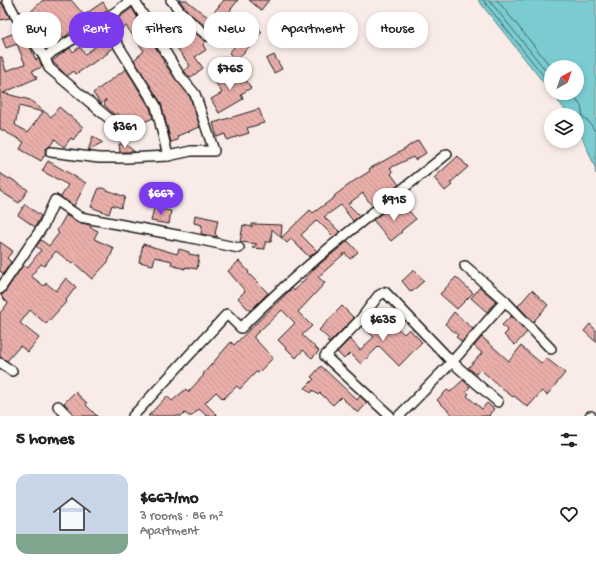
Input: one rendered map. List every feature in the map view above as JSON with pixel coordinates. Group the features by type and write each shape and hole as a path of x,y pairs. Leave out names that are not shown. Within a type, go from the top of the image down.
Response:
{"street":[{"path":"7,0 15,15 45,58 49,68 118,126"},
{"path":"51,152 106,158 127,158 168,156 190,151 214,151 195,94 180,76 133,0 116,12"},
{"path":"171,0 185,17 204,33"},
{"path":"45,58 69,42"},
{"path":"121,48 156,106 168,156"},
{"path":"133,416 227,314 241,328 263,306 324,252 447,154"},
{"path":"0,289 43,226 55,200 80,217 239,248"},
{"path":"465,266 505,301 551,349"},
{"path":"390,416 324,356 360,320 378,296 384,292 452,362 498,402"},
{"path":"399,416 452,362 505,301"},
{"path":"0,363 12,372"},
{"path":"58,406 68,416"}],"water":[{"path":"478,0 596,0 596,174 595,167 584,141 584,108 564,108 557,100 584,100 584,60 544,60 544,83"}],"building":[{"path":"43,0 71,0 81,12 69,12 69,33 64,38 61,35 61,12 30,12"},
{"path":"179,0 186,0 204,14 204,26 196,19 196,12 188,12"},
{"path":"224,0 238,0 229,12 214,12"},
{"path":"249,0 269,0 261,10"},
{"path":"1,2 10,18 0,20"},
{"path":"103,2 108,10 105,12 88,12"},
{"path":"132,8 134,12 132,12 132,34 126,26 124,27 124,14"},
{"path":"196,33 204,39 203,45 206,50 195,57 203,68 190,78 184,71 190,66 177,48 196,48"},
{"path":"12,34 12,46 6,48 2,38"},
{"path":"19,48 30,48 36,60 38,59 40,61 42,67 32,71 37,78 3,93 30,100 51,117 59,107 83,127 73,140 71,138 64,147 55,139 46,149 41,161 20,149 24,142 0,129 0,57 2,57 6,71 25,64","holes":["19,106 43,112 28,132 15,125"]},
{"path":"70,48 73,52 81,48 85,54 94,48 113,48 107,52 108,53 76,74 74,71 67,76 52,61"},
{"path":"142,48 156,48 164,61 163,62 190,97 200,127 177,136 178,140 171,142 161,103 134,60 144,51"},
{"path":"233,48 248,48 237,60 229,53"},
{"path":"274,55 282,69 274,73 266,59"},
{"path":"126,69 150,108 153,118 140,124 137,119 127,126 117,113 116,116 104,105 106,99 101,104 93,93"},
{"path":"233,70 241,83 246,80 251,88 241,94 243,99 219,113 211,99 222,93 215,81"},
{"path":"259,109 264,123 247,128 249,133 227,140 225,134 217,137 213,123"},
{"path":"93,136 103,143 88,151"},
{"path":"418,140 426,153 415,160 413,157 390,168 393,172 391,174 399,185 372,206 363,193 348,204 360,216 353,221 341,205 324,217 340,232 334,237 317,220 301,235 317,251 309,257 291,239 287,243 281,238 310,210 313,213 354,181 370,171 369,169 407,148"},
{"path":"119,144 125,144 135,152 120,152"},
{"path":"458,156 468,167 450,183 452,185 445,191 434,178"},
{"path":"48,161 86,183 74,206 61,197 68,185 42,171"},
{"path":"0,173 28,190 19,203 0,191"},
{"path":"99,188 125,197 121,208 112,205 109,214 91,207"},
{"path":"25,204 41,216 35,227 18,215"},
{"path":"394,204 402,213 407,209 416,219 391,241 373,220"},
{"path":"154,208 171,211 169,224 151,221"},
{"path":"66,215 77,222 91,225 90,227 98,231 94,239 114,248 108,262 92,279 73,262 72,264 56,251 44,266 41,264 31,276 44,286 46,283 56,291 66,278 76,287 66,300 67,301 46,324 30,310 20,323 39,338 28,352 20,346 7,361 0,357 0,313 8,303 1,296 23,265 27,268 41,250 36,246 41,240 49,246 59,233 57,231"},
{"path":"195,215 218,220 215,234 218,237 201,234 202,225 194,223"},
{"path":"252,224 282,225 281,237 272,229 271,242 265,242 265,249 252,248 257,244 240,242 243,225 252,227"},
{"path":"348,241 358,252 350,259 345,253 318,277 325,283 298,312 312,326 302,335 319,351 312,358 303,350 296,358 278,340 295,323 282,310 254,336 254,338 273,358 258,373 256,372 240,389 237,386 223,399 216,392 205,403 218,416 207,416 199,409 192,416 185,413 182,416 148,416 167,396 172,401 186,389 188,392 231,342 234,345 292,288 294,291 316,267"},
{"path":"0,242 13,251 7,258 11,262 3,274 0,271"},
{"path":"143,244 177,254 179,249 189,252 189,254 199,256 197,269 185,267 185,269 171,265 172,261 155,257 153,265 139,262"},
{"path":"239,261 249,272 248,273 268,293 250,311 238,298 245,291 228,271"},
{"path":"414,270 424,281 411,292 402,281"},
{"path":"456,277 473,293 457,309 440,294"},
{"path":"480,287 496,301 487,312 471,298"},
{"path":"532,290 548,305 533,322 518,306"},
{"path":"342,306 354,318 329,343 327,342 329,339 319,330"},
{"path":"454,312 473,329 462,342 456,337 458,335 445,324"},
{"path":"373,313 380,320 384,315 404,334 409,329 422,342 399,366 379,346 361,364 350,353 344,359 337,352 350,339 360,350 374,337 362,326"},
{"path":"511,316 527,332 515,345 504,335 508,331 502,325"},
{"path":"590,324 596,330 596,342 584,331"},
{"path":"482,337 509,361 521,346 541,363 546,358 565,373 547,395 542,391 528,407 501,388 480,369 476,374 468,368 482,353 474,346"},
{"path":"321,366 357,400 360,396 367,403 358,413 341,397 333,405 320,393 318,395 313,390 311,393 305,388 314,379 311,377"},
{"path":"463,380 470,387 466,391 469,394 467,396 482,409 487,403 494,409 489,415 490,416 454,416 437,400 447,390 450,392"},
{"path":"75,392 87,403 86,405 97,416 74,416 64,403"}]}
